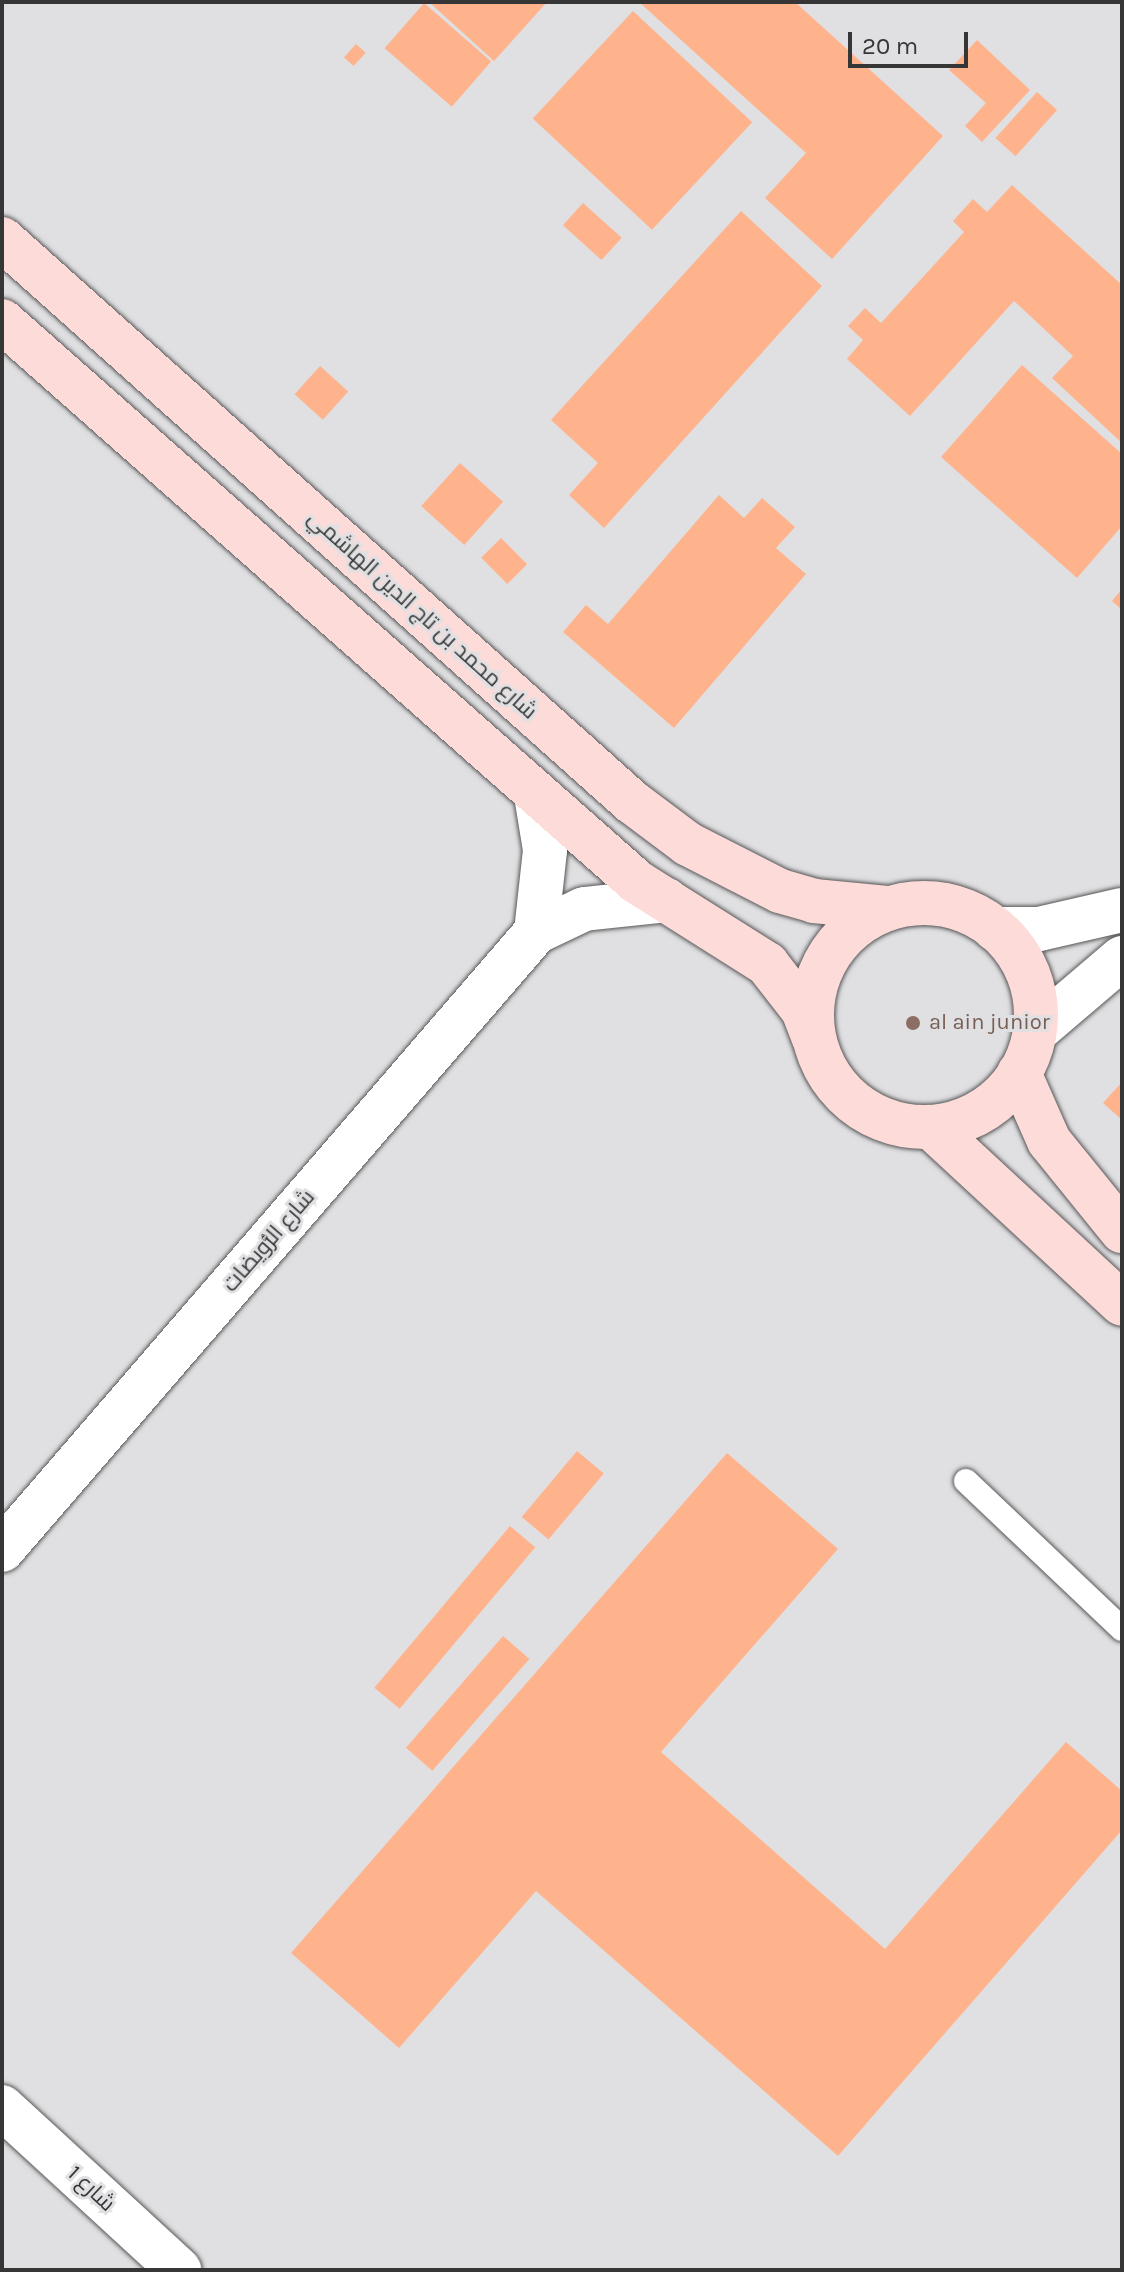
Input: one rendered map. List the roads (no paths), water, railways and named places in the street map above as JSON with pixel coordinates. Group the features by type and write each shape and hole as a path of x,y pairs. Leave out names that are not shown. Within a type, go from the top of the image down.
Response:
{"street":[{"name":"شارع محمد بن تاج الدين الهاشمي","path":"2,239 632,802 688,844 780,891 838,905 887,908"},
{"path":"2,321 637,882 767,964 803,1010 814,1038 844,1093 870,1112 899,1124 931,1127 961,1122 988,1108 1019,1073 1035,1032 1029,975 995,929"},
{"path":"536,795 545,850 536,932"},
{"name":"شارع الرُّويضات","path":"2,1550 536,932 584,909 667,900"},
{"path":"814,1038 819,974 843,939 887,908 943,904 995,929 1039,929 1122,910"},
{"path":"1035,1032 1122,958"},
{"path":"1019,1073 1049,1141 1122,1231"},
{"path":"931,1127 1122,1304"},
{"name":"شارع 1","path":"2,2107 179,2270"}],"lane":[{"path":"966,1481 1122,1629"}],"place":[{"name":"al ain junior","path":"913,1023"}]}
